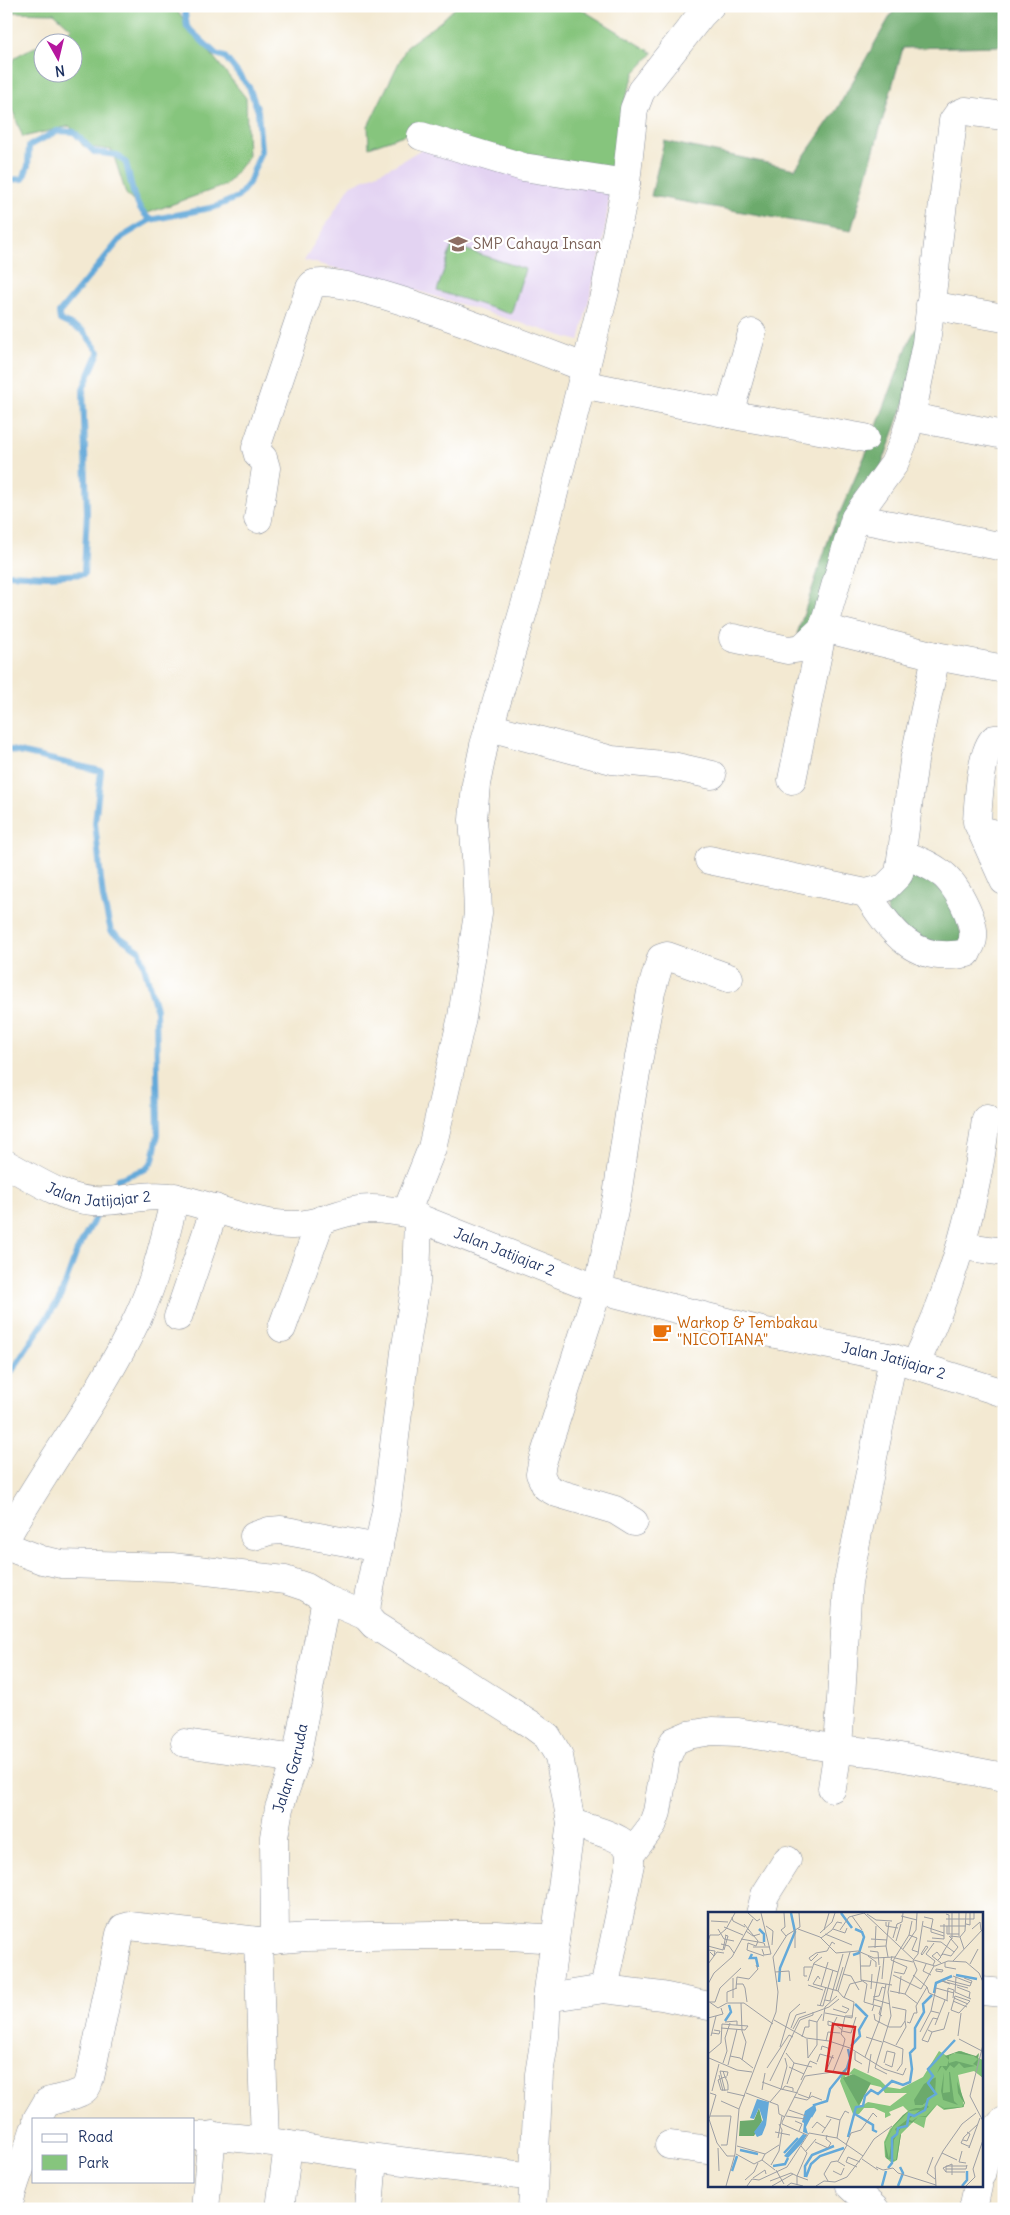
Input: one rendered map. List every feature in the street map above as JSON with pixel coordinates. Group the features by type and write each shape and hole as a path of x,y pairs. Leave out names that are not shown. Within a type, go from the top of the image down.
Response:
{"street":[{"path":"366,1616 387,1505 405,1352 416,1283 412,1215 432,1148 462,1017 478,914 472,820 476,784 488,727 528,595 605,291 626,183 632,123 640,91 710,6"},
{"path":"792,780 823,628 855,518 894,464 911,417 926,343 953,121 958,114 965,111 1004,116"},
{"path":"422,136 523,167 626,183"},
{"path":"258,519 266,468 263,458 258,455 256,448 310,288 313,284 326,282 378,294 449,317 584,376 729,414 865,438"},
{"path":"930,305 1004,318"},
{"path":"729,414 752,333"},
{"path":"911,417 1004,435"},
{"path":"855,518 1004,547"},
{"path":"733,638 788,650 802,648 823,628"},
{"path":"823,628 936,656 1004,669"},
{"path":"709,860 866,893 885,888 898,874 914,761 936,656"},
{"path":"488,727 612,760 672,766 712,775"},
{"path":"1004,739 994,739 988,746 983,770 978,818 992,833 1004,881"},
{"path":"866,893 889,927 902,940 918,949 935,955 954,956 967,953 974,937 968,913 957,889 943,874 925,862 902,854"},
{"path":"634,1522 615,1510 557,1494 546,1487 540,1474 598,1289 617,1196 632,1095 651,992 661,958 667,956 729,978"},
{"path":"832,1788 838,1749 848,1582 904,1361 934,1326 961,1246 971,1210 986,1119"},
{"name":"Jalan Jatijajar 2","path":"6,1164 64,1195 79,1200 95,1202 148,1196 174,1197 269,1224 293,1225 381,1208 412,1215 598,1289 766,1332 904,1361 1004,1393"},
{"path":"6,1538 32,1492 109,1375 139,1315 159,1261 174,1197"},
{"path":"178,1317 215,1208"},
{"path":"282,1328 321,1220"},
{"path":"961,1246 1004,1252"},
{"path":"254,1536 269,1531 281,1530 379,1548"},
{"path":"6,1546 42,1560 62,1564 172,1567 285,1580 306,1587 326,1599 366,1616 374,1625 547,1736 559,1756 571,1823 547,1998 545,2037 539,2074 532,2209"},
{"name":"Jalan Garuda","path":"280,2209 267,1940 274,1837 279,1808 296,1759 326,1599"},
{"path":"630,1855 652,1826 657,1812 666,1759 674,1741 688,1735 720,1731 738,1732 879,1754 1004,1778"},
{"path":"185,1743 296,1759"},
{"path":"571,1823 615,1838 625,1844 630,1855 630,1864 604,1989"},
{"path":"761,1912 765,1895 787,1860"},
{"path":"39,2118 47,2102 85,2090 90,2078 120,1934 124,1928 130,1926 267,1940 348,1936 498,1935 555,1939"},
{"path":"547,1998 604,1989 662,1996 708,2006"},
{"path":"982,1991 1004,1993"},
{"path":"982,2172 998,2125 1004,2121"},
{"path":"8,2200 32,2134"},
{"path":"205,2209 203,2136 276,2143 373,2158 533,2177"},
{"path":"669,2145 708,2150"},
{"path":"369,2209 373,2158"},
{"path":"852,2188 874,2209"},
{"path":"973,2209 978,2188"}],"shaded area":[{"name":"SMP Cahaya Insan","path":"425,147 611,186 603,243 579,341 392,283 304,260 350,186 395,165"}],"green space":[{"path":"6,6 179,6 178,12 246,98 248,157 226,185 145,214 126,194 112,150 83,146 70,126 23,137 10,97 9,76 15,58 32,48 32,82 82,82 82,32 66,32 72,29 54,13 6,12"},
{"path":"457,6 576,6 653,53 635,72 624,103 615,176 412,132 369,147 368,126 407,46 440,22"},
{"path":"896,6 1004,6 1004,46 903,48 851,231 651,196 664,141 795,169 837,109"},
{"path":"452,245 525,269 511,314 437,291"},
{"path":"930,305 926,343 823,628 797,634 830,535 870,444 910,339"},
{"path":"902,854 943,874 967,953 889,927 885,888"}],"waterway":[{"path":"6,574 48,576 84,574 87,512 83,389 99,352 83,331 60,320 59,313 122,237 150,220 215,207 238,197 249,183 261,151 258,111 249,87 225,57 216,54 187,27 185,13 187,6"},
{"path":"6,180 23,179 28,166 29,146 57,131 74,132 94,152 117,155 126,163 134,196 140,209 150,220"},
{"path":"6,749 101,771 95,823 103,898 111,931 140,951 156,1009 158,1134 153,1160 146,1169 118,1179 110,1194"},
{"path":"6,1380 60,1298 77,1251 100,1209"}],"place":[{"name":"SMP Cahaya Insan","path":"458,244"},
{"name":"Warkop & Tembakau \"NICOTIANA\"","path":"662,1332"}]}
